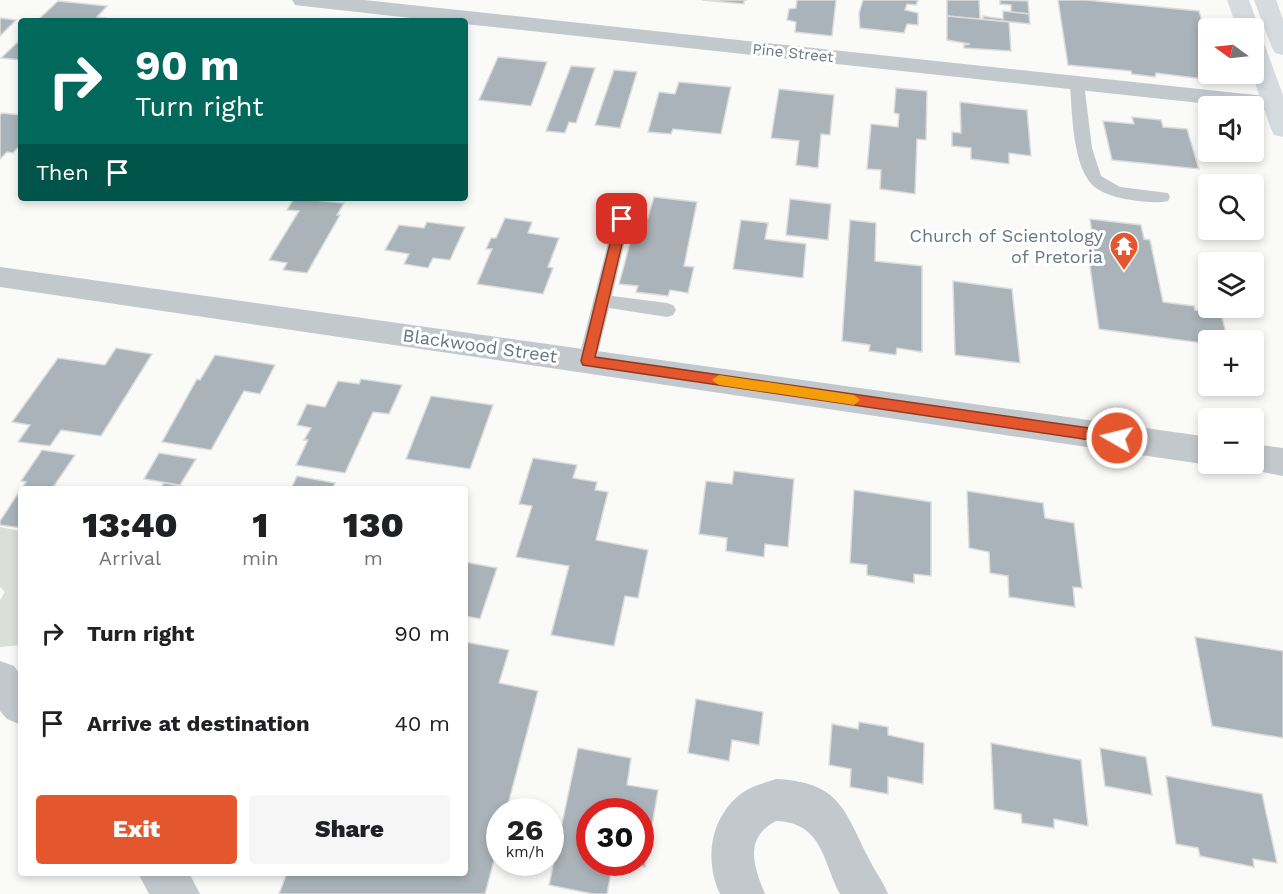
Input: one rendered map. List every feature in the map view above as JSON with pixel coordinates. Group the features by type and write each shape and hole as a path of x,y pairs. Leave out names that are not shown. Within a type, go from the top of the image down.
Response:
{"main road":[{"path":"1238,0 1244,18"},
{"path":"1265,0 1283,48"},
{"path":"1264,71 1278,105 1283,129"}],"street":[{"name":"Pine Street","path":"303,0 1278,105"},
{"name":"Blackwood Street","path":"0,277 1198,449"},
{"path":"1264,459 1283,462"},
{"path":"0,680 18,701"},
{"path":"743,894 732,871 732,848 737,829 748,812 765,802 783,798 802,802 819,813 833,829 849,868 866,894"},
{"path":"163,876 178,894"}],"lane":[{"path":"1077,83 1086,156 1095,180 1121,192 1162,197"},
{"path":"587,361 622,219"},
{"path":"602,301 667,310"}],"shaded area":[{"path":"0,527 18,530 18,645 0,647 0,600 5,592 0,587"}],"building":[{"path":"702,0 744,0 744,4"},
{"path":"797,0 836,0 832,36 795,32 796,22 787,20 789,9 796,8"},
{"path":"863,0 918,0 916,5 907,4 905,10 918,13 918,25 907,24 904,33 860,28 859,13"},
{"path":"947,0 979,0 980,19 947,16"},
{"path":"1000,0 1028,1 1029,14 1011,12 1011,5 1000,4"},
{"path":"1058,0 1086,0 1199,11 1201,18 1198,18 1198,78 1156,73 1155,77 1132,74 1131,71 1068,65"},
{"path":"58,1 107,6 97,17 106,18 40,18"},
{"path":"1003,11 1029,14 1030,24 983,19 983,16 1003,19"},
{"path":"947,16 1009,22 1011,51 964,48 964,45 970,44 947,40"},
{"path":"0,18 16,20 0,36"},
{"path":"18,42 18,60 1,58"},
{"path":"498,57 547,62 531,106 479,100"},
{"path":"571,66 595,68 576,123 569,122 565,133 546,131"},
{"path":"614,70 637,72 620,128 595,125"},
{"path":"679,82 731,87 721,134 673,129 671,134 648,132 659,92 675,94"},
{"path":"896,88 927,91 926,140 917,139 915,194 880,189 881,170 867,169 871,124 898,127 899,114 894,113"},
{"path":"779,89 834,95 830,135 821,134 818,168 796,165 799,141 771,138"},
{"path":"960,102 1027,110 1031,156 1009,153 1009,164 971,159 971,148 952,146 952,132 961,133"},
{"path":"2,113 18,115 18,147 13,153 7,152 0,159 0,115"},
{"path":"1132,117 1161,120 1163,127 1187,129 1199,169 1112,160 1103,121 1134,124"},
{"path":"654,197 697,202 684,266 694,267 688,293 670,290 668,296 636,292 638,286 619,284 637,217 648,218"},
{"path":"790,199 831,204 828,240 786,235"},
{"path":"292,201 344,203 337,215 340,215 307,273 283,270 287,263 269,260 299,211 287,210"},
{"path":"505,218 532,222 528,233 559,238 548,267 553,268 543,294 477,284 492,249 486,249 491,238 496,238"},
{"name":"Church of Scientology of Pretoria","path":"1090,219 1141,225 1144,239 1150,240 1163,302 1194,306 1195,310 1198,310 1198,318 1222,318 1225,330 1198,330 1198,342 1099,329 1085,232 1092,233"},
{"path":"741,220 768,223 765,239 806,244 803,278 733,269"},
{"path":"850,220 876,223 875,261 922,266 922,352 897,348 896,355 869,351 870,345 842,341"},
{"path":"427,222 465,227 450,260 433,258 428,268 404,264 409,254 385,250 399,225 424,228"},
{"path":"953,281 1012,289 1020,363 955,355"},
{"path":"116,348 152,354 101,436 61,430 50,446 18,442 30,425 12,422 58,358 105,365"},
{"path":"215,355 275,365 260,394 244,391 211,450 162,442 197,379 200,380"},
{"path":"361,379 402,385 389,414 373,412 345,473 296,465 308,440 304,440 311,428 297,425 307,404 325,407 338,381 359,384"},
{"path":"431,396 493,405 470,469 406,459"},
{"path":"42,450 75,455 54,486 23,486 26,482 21,481"},
{"path":"159,453 196,459 180,485 144,479"},
{"path":"533,458 577,465 573,478 597,482 595,490 608,492 596,540 648,550 638,598 625,596 614,646 551,635 569,566 516,557 532,506 519,504"},
{"path":"734,471 794,479 788,547 765,544 764,557 726,551 727,538 699,534 706,481 732,484"},
{"path":"297,476 335,483 334,486 292,486"},
{"path":"164,483 180,486 162,486"},
{"path":"854,490 931,502 931,576 914,574 914,583 867,575 867,565 850,563"},
{"path":"967,491 1043,503 1045,518 1074,523 1082,588 1073,587 1075,607 1009,597 1008,576 990,573 989,552 969,548"},
{"path":"18,494 18,528 0,525 0,521"},
{"path":"468,563 497,568 480,619 468,617"},
{"path":"1195,637 1283,651 1283,738 1212,726"},
{"path":"468,643 509,650 499,683 538,691 510,798 486,798 486,876 490,876 485,894 279,894 286,876 468,876"},
{"path":"696,699 763,712 759,745 732,740 729,761 688,753"},
{"path":"859,722 888,727 888,735 924,743 923,784 888,777 888,794 850,787 851,769 829,765 832,724 858,729"},
{"path":"991,743 1081,760 1088,826 1054,819 1054,828 1022,823 1021,814 994,809"},
{"path":"578,748 631,758 627,785 658,790 654,814 654,798 576,798 576,876 610,876 607,894 593,894 549,885 551,876 564,876 564,814"},
{"path":"1100,748 1146,757 1152,795 1105,786"},
{"path":"1166,776 1262,794 1277,863 1253,859 1254,867 1200,856 1198,848 1176,844"}],"slow traffic":[{"path":"719,380 854,400"}],"place":[{"name":"Church of Scientology of Pretoria","path":"1124,272"}],"route":[{"path":"622,219 587,361 1117,438"}]}
